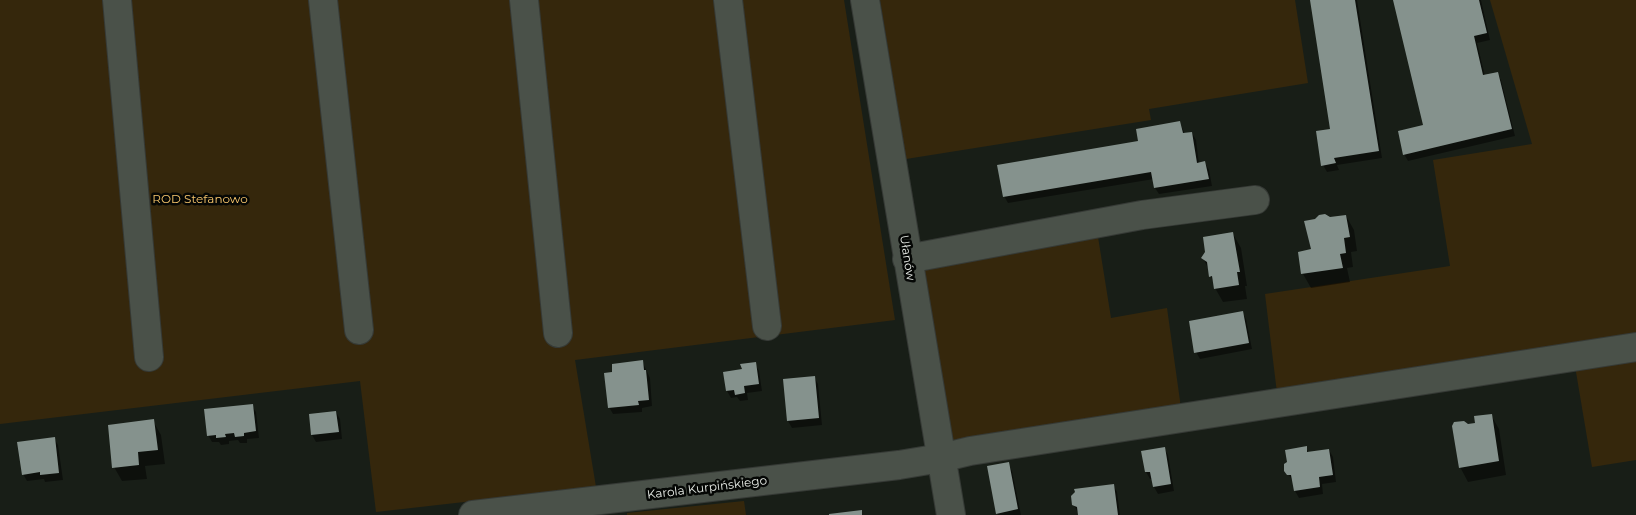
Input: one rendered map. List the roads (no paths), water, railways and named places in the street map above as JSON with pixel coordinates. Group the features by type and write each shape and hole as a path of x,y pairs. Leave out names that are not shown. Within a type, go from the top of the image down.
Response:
{"street":[{"path":"117,0 149,357"},
{"path":"323,0 359,330"},
{"path":"524,0 558,333"},
{"path":"728,0 767,326"},
{"name":"Ułanów","path":"865,0 950,515"},
{"path":"908,259 1142,215 1255,200"},
{"name":"Karola Kurpińskiego","path":"473,515 899,465 980,450 1636,347"}],"park label":[{"name":"ROD Stefanowo","path":"200,199"}]}
